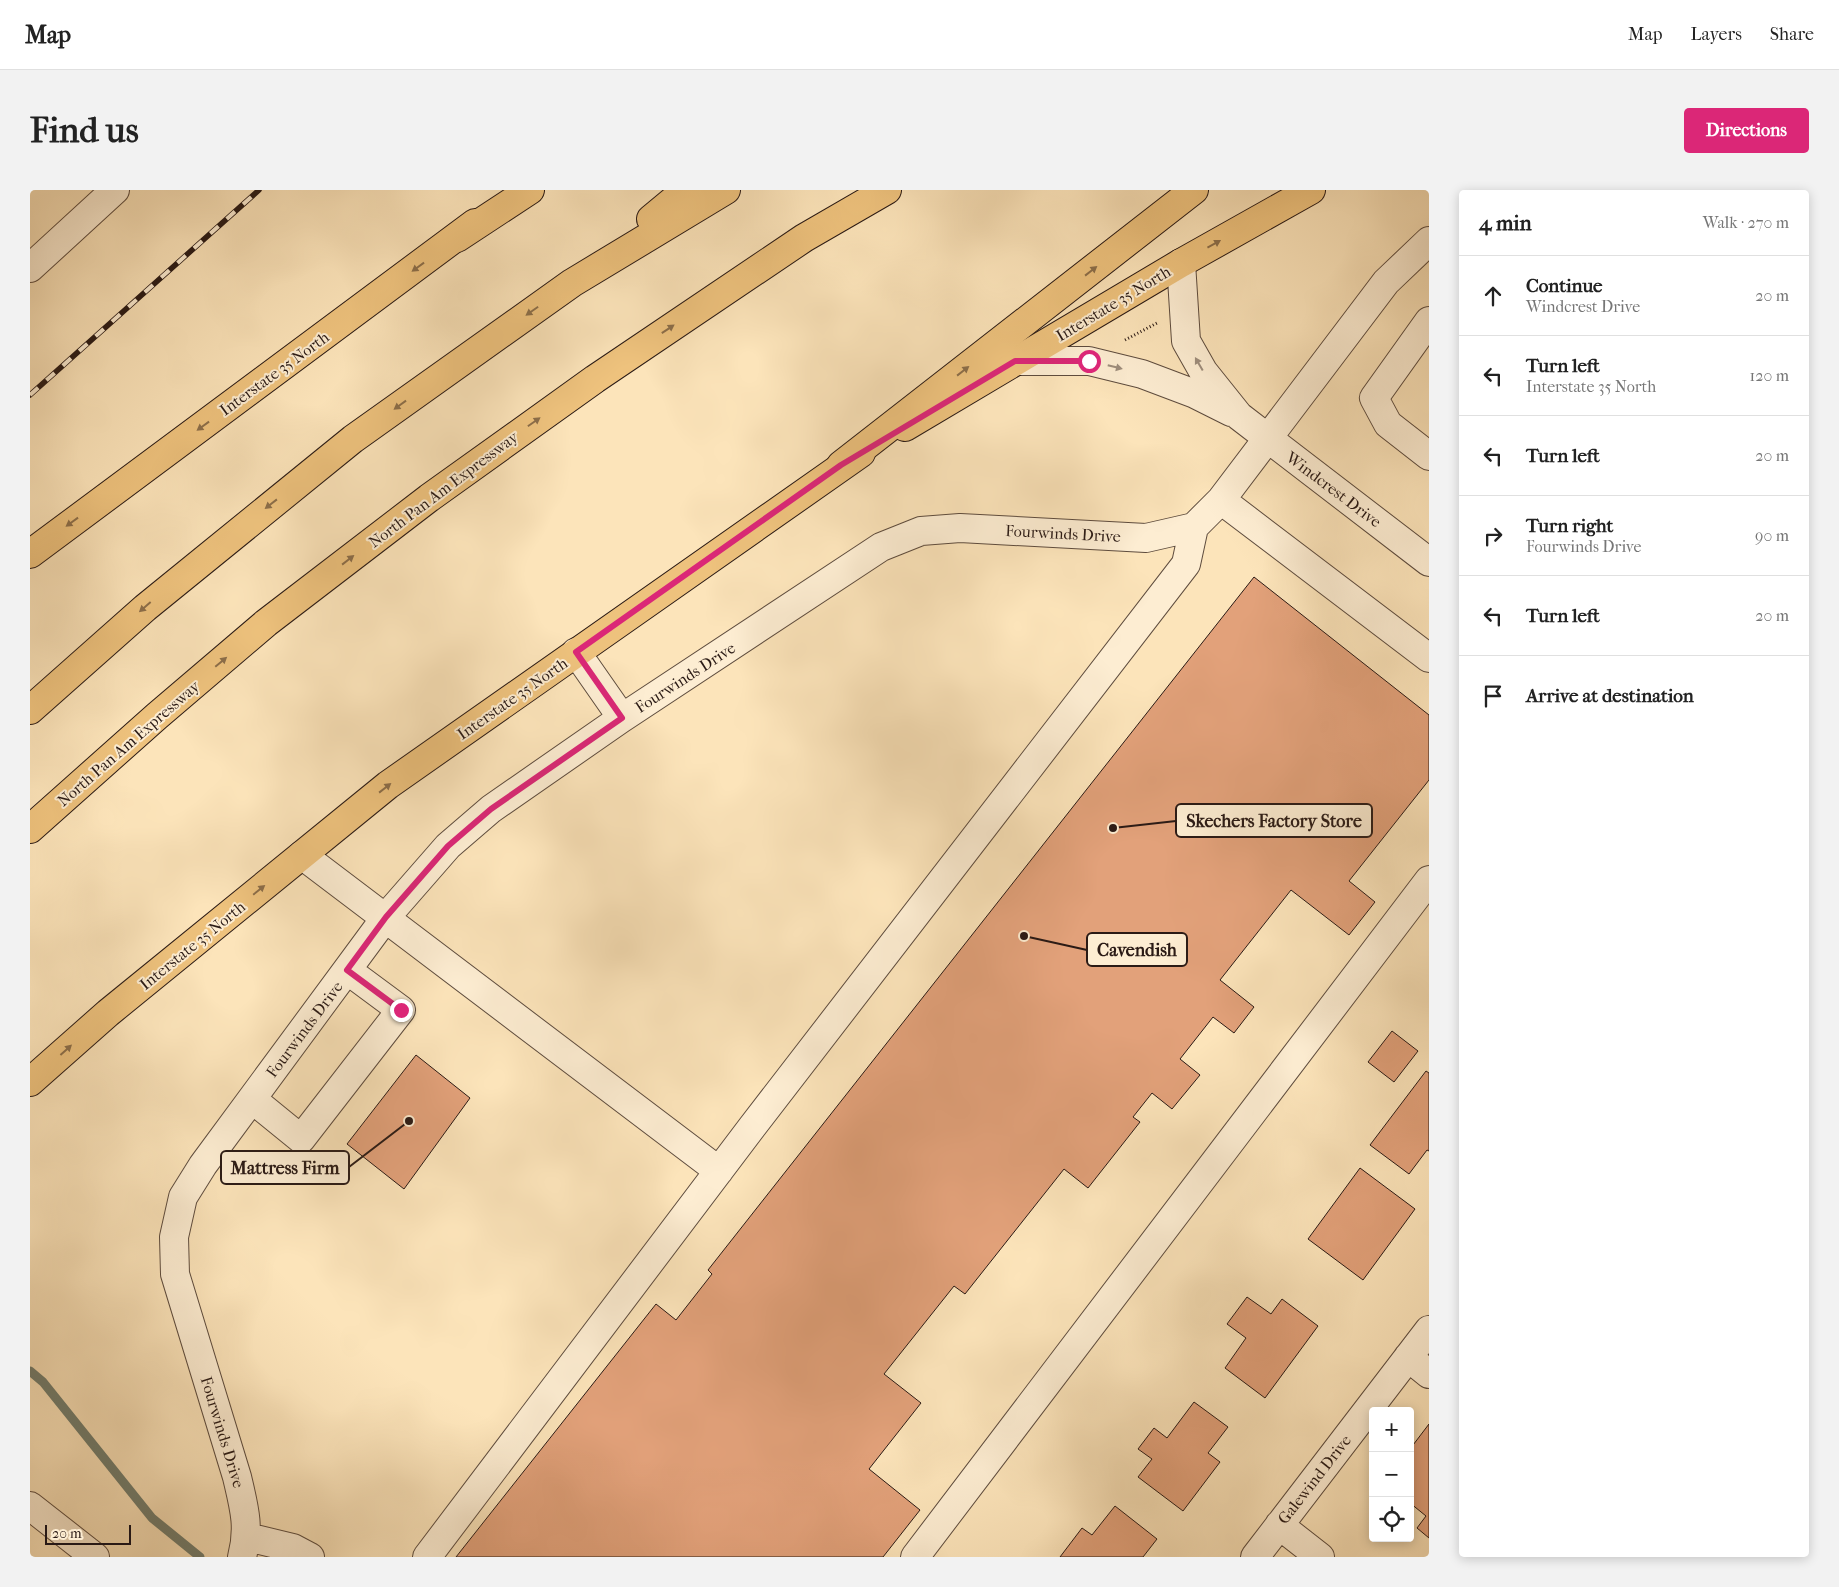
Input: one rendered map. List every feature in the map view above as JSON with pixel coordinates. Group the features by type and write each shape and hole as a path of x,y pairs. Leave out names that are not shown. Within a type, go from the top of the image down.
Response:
{"main road":[{"name":"Interstate 35 North","path":"30,554 457,238 515,190"},
{"path":"457,238 530,190"},
{"path":"30,710 152,602 353,439 572,283 686,190"},
{"path":"572,283 726,190"},
{"name":"North Pan Am Expressway","path":"30,829 157,716 266,624 429,498 595,379 804,238 887,190"},
{"path":"841,465 1194,190"},
{"name":"Interstate 35 North","path":"30,1082 108,1013 388,785 841,465 1181,263 1311,190"}],"street":[{"path":"30,268 116,190"},
{"path":"427,1557 719,1171 1186,564 1194,527 1222,500 1386,282 1429,241"},
{"name":"Windcrest Drive","path":"1181,263 1186,342 1203,371 1240,416 1429,562"},
{"path":"1429,321 1374,398 1388,424 1429,456"},
{"name":"Windcrest Drive","path":"1015,361 1089,361 1142,374 1194,394 1240,416"},
{"path":"1222,500 1429,658"},
{"name":"Fourwinds Drive","path":"245,1547 244,1508 237,1477 175,1274 174,1237 183,1197 203,1165 386,917 448,846 491,809 622,718 881,547 921,531 960,528 1146,538 1194,527"},
{"path":"576,652 622,718"},
{"path":"302,854 386,917 478,990 719,1171"},
{"path":"915,1557 1429,880"},
{"path":"252,1099 301,1139 401,1010 347,970"},
{"name":"Galewind Drive","path":"1255,1557 1279,1525 1419,1365 1429,1330"},
{"path":"30,1506 95,1557"},
{"path":"1279,1525 1320,1557"},
{"path":"245,1547 293,1548 310,1557"}],"path":[{"path":"1124,340 1158,322"}],"building":[{"path":"1254,577 1429,715 1429,780 1349,881 1375,902 1349,935 1291,890 1220,980 1254,1007 1234,1033 1213,1017 1180,1059 1200,1075 1172,1109 1152,1093 1133,1117 1140,1122 1088,1188 1064,1169 965,1294 954,1286 884,1374 921,1403 869,1469 920,1510 883,1557 456,1557 656,1304 676,1320 712,1274 708,1270"},
{"path":"1392,1031 1418,1051 1394,1082 1368,1062"},
{"path":"416,1055 470,1098 404,1189 347,1144"},
{"path":"1426,1071 1429,1073 1429,1151 1427,1150 1409,1174 1370,1145"},
{"path":"1360,1168 1415,1209 1363,1280 1308,1239"},
{"path":"1247,1297 1271,1314 1282,1299 1318,1326 1265,1398 1225,1368 1246,1338 1227,1324"},
{"path":"1194,1402 1228,1427 1208,1453 1220,1462 1183,1511 1138,1477 1152,1459 1138,1449 1154,1428 1167,1438"},
{"path":"1429,1424 1429,1538 1417,1528 1426,1516 1414,1506 1414,1444"},
{"path":"1115,1506 1157,1539 1143,1557 1060,1557 1082,1528 1092,1535"}],"waterway":[{"path":"30,1371 43,1382 152,1518 200,1557"}],"railway":[{"path":"30,395 259,190"}],"place":[{"name":"Skechers Factory Store","path":"1113,828"},
{"name":"Cavendish","path":"1024,936"},
{"name":"Mattress Firm","path":"409,1121"}],"route":[{"path":"401,1010 347,970 386,917 448,846 491,809 622,718 576,652 841,465 1015,361 1089,361"}]}
